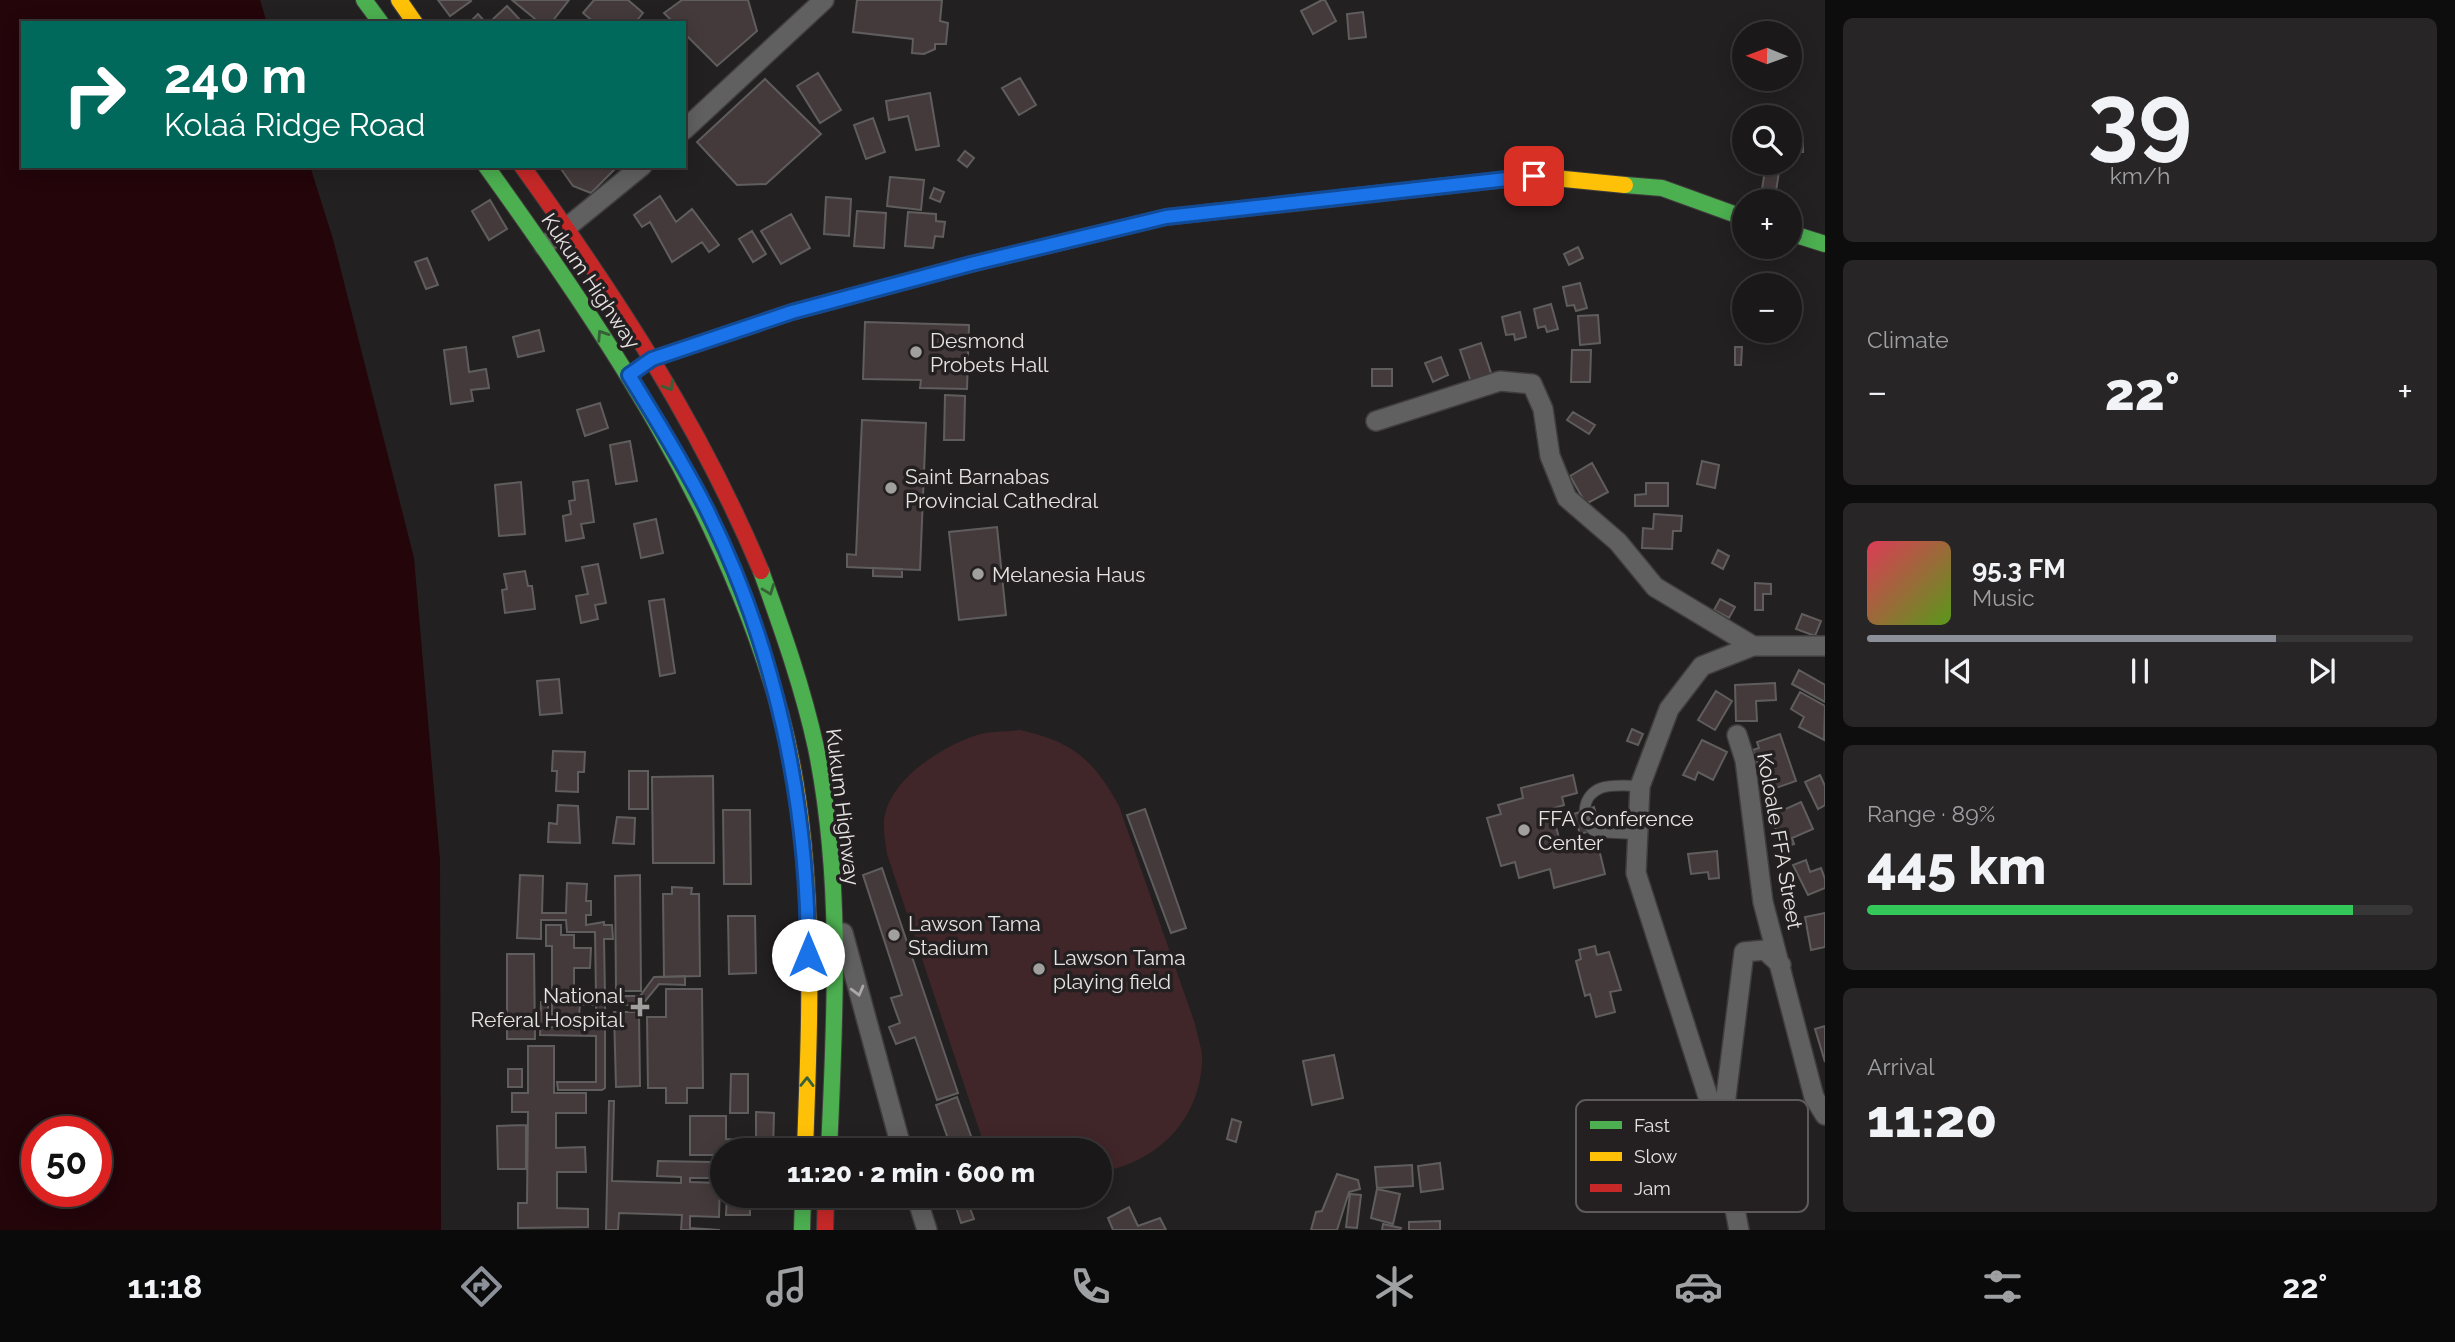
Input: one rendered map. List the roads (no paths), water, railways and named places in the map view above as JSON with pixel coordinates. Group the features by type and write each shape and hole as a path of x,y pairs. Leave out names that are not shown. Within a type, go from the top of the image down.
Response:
{"main road":[{"path":"364,0 380,21"},
{"path":"399,0 414,21"},
{"name":"Kukum Highway","path":"487,168 544,246 629,375 690,477 732,567 756,631 785,727 804,850 809,908 805,1138"},
{"name":"Kukum Highway","path":"523,168 568,229 674,393 738,517 781,621 799,677 821,770 834,901 829,1138"},
{"path":"629,375 652,359 792,312 971,264 1166,217 1534,176 1662,188 1732,213"},
{"path":"1802,237 1825,244"},
{"path":"802,1230 803,1208"},
{"path":"825,1230 826,1208"}],"street":[{"path":"686,128 824,0"},
{"path":"544,246 640,168"},
{"path":"1376,421 1500,381 1532,384 1543,409 1550,456 1567,498 1618,542 1655,587 1753,646"},
{"path":"1709,1100 1636,873 1636,834 1642,778 1669,709 1702,666 1753,646 1825,646"},
{"name":"Koloale FFA Street","path":"1737,734 1745,760 1763,902 1814,1097 1825,1115"},
{"path":"834,901 899,1138"},
{"path":"1726,1100 1744,952 1765,950 1781,965"},
{"path":"920,1208 928,1230"},
{"path":"1736,1212 1739,1230"}],"lane":[{"path":"1636,834 1595,832 1587,824 1585,807 1591,794 1600,788 1642,778"}],"place":[{"name":"Desmond Probets Hall","path":"916,352"},
{"name":"Saint Barnabas Provincial Cathedral","path":"891,488"},
{"name":"Melanesia Haus","path":"978,574"},
{"name":"FFA Conference Center","path":"1524,830"},
{"name":"Lawson Tama Stadium","path":"894,935"},
{"name":"Lawson Tama playing field","path":"1039,969"},
{"name":"National Referal Hospital","path":"640,1007"}]}
